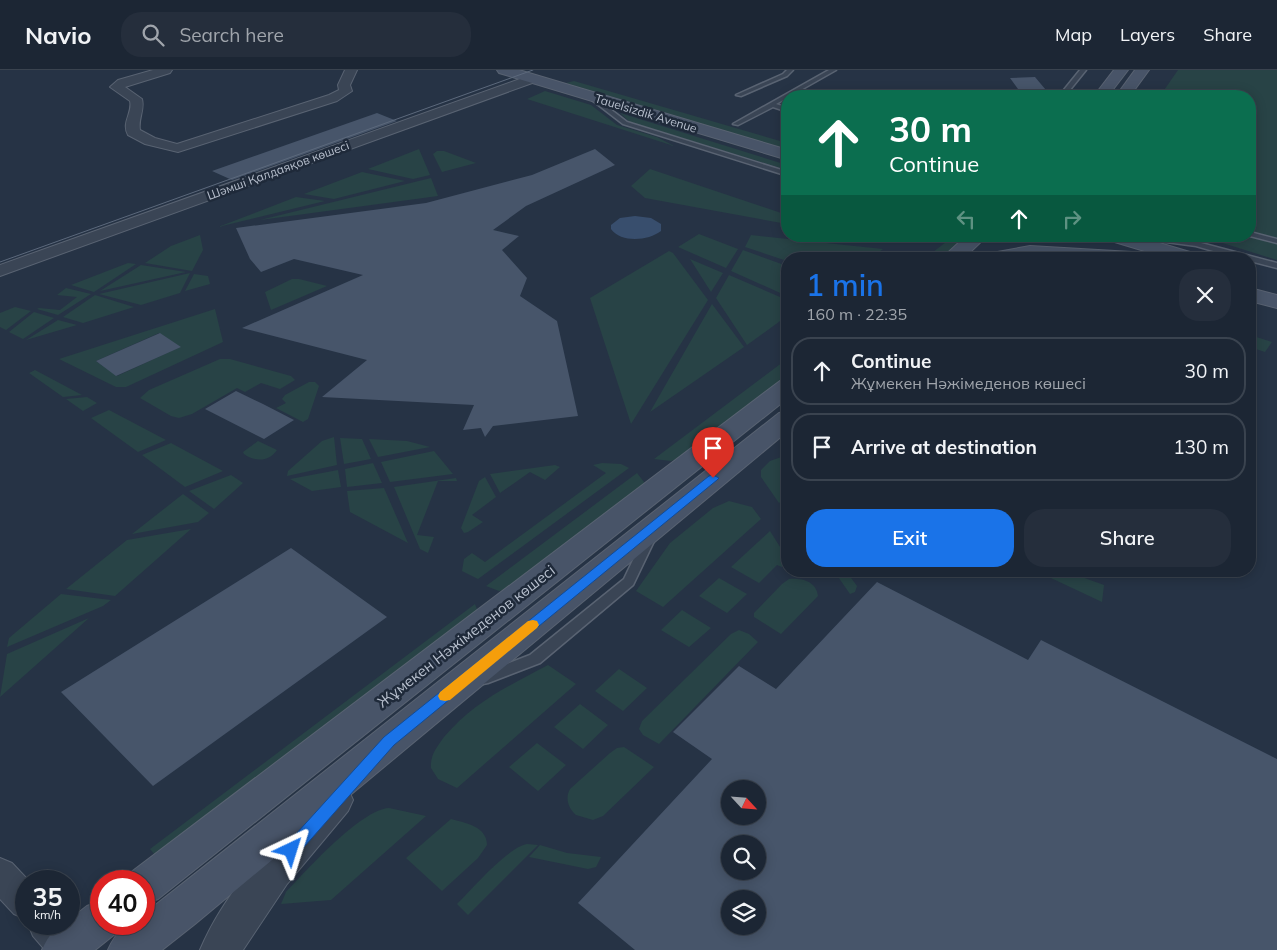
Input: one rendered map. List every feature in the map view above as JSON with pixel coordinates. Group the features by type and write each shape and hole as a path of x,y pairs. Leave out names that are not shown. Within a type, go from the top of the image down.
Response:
{"main road":[{"name":"Tauelsizdik Avenue","path":"506,70 781,153"},
{"name":"Шәмші Қалдаяқов көшесі","path":"531,79 554,70"},
{"name":"Tauelsizdik Avenue","path":"554,70 660,102"},
{"path":"1109,90 1121,70"},
{"path":"1127,90 1138,72"},
{"path":"731,122 753,129"},
{"path":"959,252 971,242"},
{"path":"991,252 1003,242"},
{"path":"1079,242 1113,252"},
{"path":"1147,242 1195,251"},
{"path":"1256,277 1277,283"},
{"path":"1256,296 1277,302"},
{"name":"Жұмекен Нәжімеденов көшесі","path":"155,877 781,391"},
{"name":"Жұмекен Нәжімеденов көшесі","path":"130,950 781,424"},
{"path":"60,943 90,926"}],"street":[{"path":"166,70 122,83 116,87 136,99 138,107 132,122 133,132 150,141 178,148 333,98 346,91 344,85 351,70"},
{"name":"Шәмші Қалдаяқов көшесі","path":"341,132 500,77 506,70"},
{"name":"Шәмші Қалдаяқов көшесі","path":"0,270 531,79"},
{"path":"221,950 237,920 266,879 389,741"},
{"path":"0,874 15,891"}],"lane":[{"path":"740,95 790,70"},
{"path":"797,90 833,70"},
{"path":"1067,90 1083,70"},
{"path":"590,96 625,123 781,172"},
{"path":"773,106 773,103 781,99"},
{"path":"731,122 773,106 781,108"},
{"path":"1256,236 1277,241"},
{"path":"1160,242 1195,251"},
{"path":"1256,262 1277,266"}],"green space":[{"path":"1178,70 1277,70 1277,260 1219,242 1256,242 1256,90 1164,90"},
{"path":"574,81 781,141 781,147 566,83"},
{"path":"545,91 591,105 617,125 657,137 674,146 527,99"},
{"path":"620,113 781,163 781,168 630,122"},
{"path":"419,149 430,175 413,179 368,169"},
{"path":"437,151 444,151 476,163 442,172 433,154"},
{"path":"650,169 781,213 781,223 645,198 631,186"},
{"path":"362,172 405,181 334,199 304,194"},
{"path":"431,178 438,196 260,220"},
{"path":"296,197 325,201 218,227"},
{"path":"699,234 738,249 726,268 678,247"},
{"path":"200,235 203,250 192,271 145,263 171,246"},
{"path":"751,235 781,238 781,242 817,242 883,249 879,252 781,252 781,259 745,247"},
{"path":"946,242 961,242 947,252 933,252"},
{"path":"743,250 781,264 781,293 731,271"},
{"path":"669,251 673,253 708,300 631,424 590,298"},
{"path":"690,259 723,273 711,292"},
{"path":"128,263 136,264 94,292 71,285"},
{"path":"141,265 186,272 100,291"},
{"path":"190,273 180,293 141,305 99,294"},
{"path":"194,274 208,276 210,284 185,291"},
{"path":"729,275 781,297 781,320 747,345 716,298"},
{"path":"292,279 327,286 271,310 265,292"},
{"path":"66,288 91,294 58,315 37,309 60,310 77,297 57,295"},
{"path":"95,295 134,307 83,323 63,317"},
{"path":"712,304 744,347 650,412"},
{"path":"15,307 31,311 6,330 0,327 0,313"},
{"path":"215,309 223,342 126,387 116,387 59,359","holes":["159,333 180,347 117,376 96,361"]},
{"path":"34,312 54,318 23,339 9,332"},
{"path":"58,320 77,325 26,340"},
{"path":"1256,337 1272,342 1265,352 1256,349"},
{"path":"220,359 230,359 291,376 295,380 280,389 261,383 245,392 237,388 192,414 179,418 171,416 140,398 149,390"},
{"path":"781,364 781,382 683,457 671,461 654,459"},
{"path":"35,370 82,395 63,397 29,373"},
{"path":"309,382 315,382 319,386 308,419 303,422 276,408 286,403 282,399 285,395"},
{"path":"87,397 97,403 83,411 66,399"},
{"path":"109,410 166,440 138,452 91,418"},
{"path":"334,437 337,465 287,476 288,471 322,441"},
{"path":"340,438 362,439 371,459 344,464"},
{"path":"369,439 407,441 430,447 378,457"},
{"path":"258,441 277,450 270,457 262,460 248,457 244,454 243,452"},
{"path":"171,443 223,471 185,487 142,455"},
{"path":"434,451 453,474 390,482 381,462"},
{"path":"781,457 781,501 779,503 761,477 761,470 770,461"},
{"path":"373,463 382,483 347,487 345,469"},
{"path":"602,463 621,464 629,468 478,579 462,571 464,559 472,553 485,562 606,473 593,465"},
{"path":"555,465 560,467 545,480 530,472 500,493 490,474"},
{"path":"338,470 341,487 312,491 290,479"},
{"path":"637,473 644,482 643,485 504,590 499,591 486,586"},
{"path":"231,475 243,483 214,509 189,491"},
{"path":"485,477 496,497 472,515 483,522 464,533 461,528 479,481"},
{"path":"456,478 457,481 438,481 417,535 434,537 428,553 420,549 394,487"},
{"path":"384,488 408,543 350,512 347,491"},
{"path":"183,494 209,513 198,522 132,534"},
{"path":"729,501 752,507 761,519 663,607 636,591 670,543 713,508"},
{"path":"191,529 115,596 66,589 127,540"},
{"path":"770,531 781,548 781,567 777,565 759,583 731,567"},
{"path":"838,577 850,577 857,586 855,592 850,594"},
{"path":"1082,577 1104,585 1102,602 1051,578"},
{"path":"719,578 747,594 727,613 699,596"},
{"path":"789,579 799,579 808,582 817,591 818,596 781,634 754,617 754,613"},
{"path":"61,594 111,600 103,606 7,647 9,638"},
{"path":"475,604 478,612 160,861 150,849"},
{"path":"682,610 711,628 689,647 661,630"},
{"path":"89,618 0,697 7,654"},
{"path":"739,630 749,634 758,642 659,744 643,735 639,729 642,721 731,634"},
{"path":"548,665 576,684 457,788 438,779 431,768 433,755 444,737 456,724 492,696"},
{"path":"619,669 647,688 623,711 595,691"},
{"path":"580,704 608,725 583,749 554,727"},
{"path":"537,743 566,765 538,791 509,767"},
{"path":"624,747 654,767 603,816 593,820 576,815 568,803 570,789 610,753 617,748"},
{"path":"389,808 426,816 331,900 281,904 286,892 334,842 364,819 377,811"},
{"path":"451,819 479,829 486,839 487,845 478,858 442,891 406,858"},
{"path":"527,844 538,845 468,915 457,904 500,860"},
{"path":"540,845 567,853 601,857 596,867 588,869 529,857"}],"water":[{"path":"635,216 651,218 661,224 661,231 649,237 635,239 621,237 611,229 611,225 620,218"}],"building":[{"path":"1035,77 1046,90 1019,90 1010,78"},
{"path":"377,113 397,121 232,180 212,171"},
{"path":"595,149 615,165 526,206 493,230 519,236 502,250 527,278 520,296 557,321 578,416 493,426 485,437 481,428 463,430 474,405 322,397 367,360 242,328 363,275 294,259 261,272 250,259 236,228 426,203 532,175"},
{"path":"160,333 181,347 116,376 96,361"},
{"path":"236,391 294,420 264,439 205,409"},
{"path":"291,548 387,617 153,786 61,692"},
{"path":"877,582 1028,660 1041,640 1277,759 1277,950 635,950 578,903 712,759 673,732 739,666 776,689"}],"tram line":[{"path":"0,262 533,70"}],"slow traffic":[{"path":"445,696 533,625"}],"route":[{"path":"291,850 389,741 713,478"}]}
